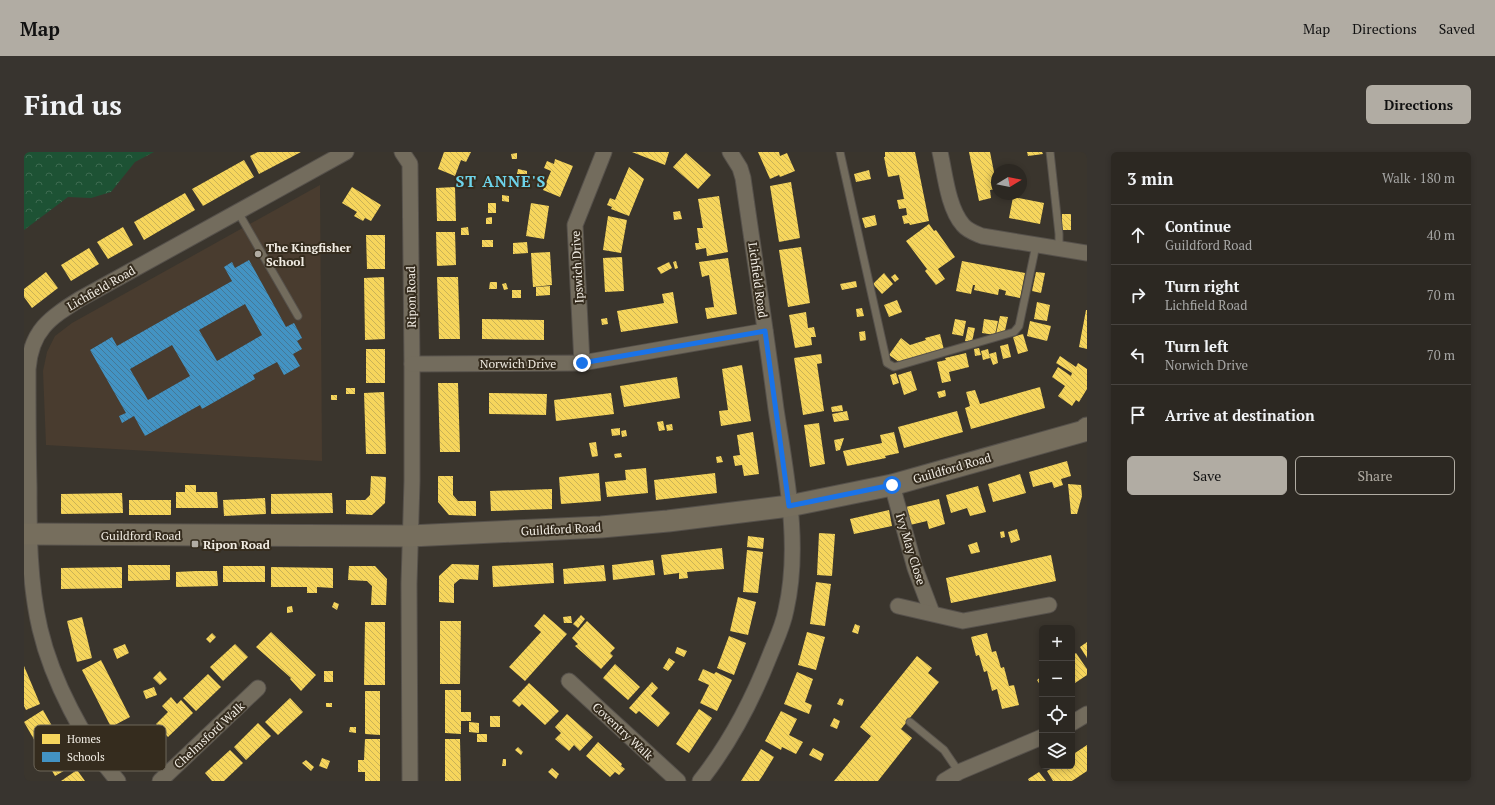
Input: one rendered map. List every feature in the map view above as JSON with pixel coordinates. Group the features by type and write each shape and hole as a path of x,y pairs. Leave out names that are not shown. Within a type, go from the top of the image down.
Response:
{"street":[{"name":"Lichfield Road","path":"80,725 55,674 40,628 26,534 28,369 32,345 40,330 52,316 80,299 346,152"},
{"name":"Ripon Road","path":"402,152 410,164 412,364 409,584 410,781"},
{"name":"Ipswich Drive","path":"582,363 575,225 604,152"},
{"name":"Lichfield Road","path":"700,781 726,746 738,726 762,678 779,634 786,610 791,580 793,546 789,506 743,178 740,168 730,152"},
{"path":"940,152 952,206 963,225 971,232 982,236 1087,253"},
{"name":"Norwich Drive","path":"412,364 582,363 765,331"},
{"name":"Guildford Road","path":"26,534 410,536 601,527 668,521 789,506 892,485 1084,431 1087,428"},
{"name":"Ivy May Close","path":"892,485 915,568 932,613"},
{"path":"898,606 963,621 1049,605"},
{"name":"Coventry Walk","path":"569,681 678,781"},
{"name":"Chelmsford Walk","path":"160,781 258,688"},
{"path":"1075,721 1087,714"},
{"path":"944,781 959,772 1039,738"},
{"name":"Lichfield Road","path":"110,771 118,781"}],"lane":[{"path":"840,152 887,363 894,367 1014,332 1019,326 1036,245"},
{"path":"1050,152 1059,234 1058,248"},
{"path":"238,212 298,316"},
{"path":"910,722 944,750 959,772"}],"shaded area":[{"name":"The Kingfisher School","path":"320,185 322,461 46,445 43,371 47,352 55,336 72,323"}],"green space":[{"path":"24,152 154,152 135,162 111,192 91,198 68,197 24,230"}],"building: Homes":[{"path":"258,152 301,152 259,174 250,156"},
{"path":"444,152 471,152 466,162 461,160 455,176 438,169"},
{"path":"632,152 669,152 665,165"},
{"path":"758,152 779,152 780,156 787,153 795,171 770,179"},
{"path":"885,152 915,152 929,221 910,225 909,223 904,224 902,216 907,215 906,208 899,209 897,200 904,199 899,175 888,177 884,157"},
{"path":"969,152 990,152 992,164 991,164 991,198 979,201"},
{"path":"1027,152 1042,152 1043,154 1028,156"},
{"path":"517,153 517,159 512,159 511,154"},
{"path":"686,153 711,175 698,189 673,167"},
{"path":"555,159 573,166 560,197 543,190 551,171 544,168 547,161 554,164"},
{"path":"244,160 254,177 203,206 192,189"},
{"path":"629,167 644,179 629,216 611,209 612,207 607,205 610,198 615,200"},
{"path":"518,169 527,171 527,176 517,174"},
{"path":"869,170 871,179 856,182 854,174"},
{"path":"791,182 800,238 779,242 770,186"},
{"path":"352,187 381,205 371,221 365,218 363,221 354,216 357,212 342,203"},
{"path":"455,187 456,221 437,221 436,188"},
{"path":"185,193 195,210 144,240 134,222"},
{"path":"502,195 509,196 509,202 502,201"},
{"path":"719,196 728,252 707,256 706,248 696,250 695,243 699,243 697,228 703,228 698,199"},
{"path":"1012,200 1027,200 1044,203 1040,224 1009,218"},
{"path":"488,203 496,203 496,213 488,213"},
{"path":"531,203 549,206 544,239 526,236"},
{"path":"680,211 682,219 674,220 673,212"},
{"path":"1062,214 1071,214 1071,230 1062,230"},
{"path":"875,215 877,225 865,228 862,218"},
{"path":"608,216 627,220 621,253 603,250"},
{"path":"492,217 492,224 486,224 486,218"},
{"path":"929,224 934,231 936,230 955,257 938,269 945,279 936,285 925,271 927,269 906,241"},
{"path":"123,227 133,245 108,259 97,242"},
{"path":"468,227 469,235 461,235 461,228"},
{"path":"436,232 455,232 456,265 437,266"},
{"path":"366,235 385,235 385,269 367,269"},
{"path":"482,240 493,240 493,247 482,247"},
{"path":"527,242 528,253 513,254 513,243"},
{"path":"801,247 810,303 788,307 779,250"},
{"path":"89,248 99,264 71,281 61,265"},
{"path":"550,252 552,285 533,287 531,253"},
{"path":"622,257 624,291 605,292 603,258"},
{"path":"728,258 737,314 707,319 705,308 714,307 709,275 702,277 699,262"},
{"path":"676,261 678,268 675,269 673,262"},
{"path":"962,261 1025,273 1020,298 1005,295 1006,291 999,289 998,295 974,290 975,285 973,285 971,294 956,291"},
{"path":"669,262 672,268 661,274 657,268"},
{"path":"46,272 58,288 32,308 24,297 24,289"},
{"path":"1036,272 1045,273 1041,293 1032,291"},
{"path":"884,273 893,284 882,294 873,284"},
{"path":"895,274 899,279 895,282 891,277"},
{"path":"384,277 385,339 365,340 364,278"},
{"path":"437,277 458,277 460,339 439,339"},
{"path":"856,281 857,287 842,290 840,284"},
{"path":"490,282 497,282 497,289 489,289"},
{"path":"506,283 508,289 504,290 502,284"},
{"path":"550,286 550,295 536,296 536,287"},
{"path":"512,290 521,290 521,298 512,298"},
{"path":"673,292 678,323 621,332 617,311 664,303 662,294"},
{"path":"897,300 902,312 889,317 884,305"},
{"path":"1037,302 1050,305 1047,321 1034,319"},
{"path":"862,308 864,316 857,317 856,309"},
{"path":"1087,310 1087,349 1079,347"},
{"path":"806,312 808,328 814,327 816,337 811,337 812,345 795,348 789,315"},
{"path":"1000,316 1008,317 1004,335 996,334"},
{"path":"607,318 608,324 602,325 601,319"},
{"path":"482,319 544,320 544,340 482,339"},
{"path":"955,319 966,321 963,336 952,334"},
{"path":"984,319 998,321 995,335 982,333"},
{"path":"1030,321 1051,326 1047,341 1027,336"},
{"path":"968,327 975,328 972,342 965,341"},
{"path":"865,331 866,340 860,341 859,332"},
{"path":"940,334 944,350 899,362 889,355 901,338 910,345 926,340 925,338"},
{"path":"1023,334 1028,351 1018,354 1013,337"},
{"path":"1008,344 1011,357 1003,359 1000,346"},
{"path":"979,348 981,355 975,356 974,349"},
{"path":"366,349 385,349 385,383 366,383"},
{"path":"988,349 990,358 983,360 981,351"},
{"path":"996,352 998,363 993,365 989,354"},
{"path":"966,353 969,367 949,372 951,381 942,383 937,362 946,360 945,358"},
{"path":"821,354 822,363 817,364 824,411 803,415 794,358"},
{"path":"1060,356 1076,367 1078,363 1087,369 1087,389 1079,402 1076,400 1072,406 1058,396 1065,386 1052,377 1058,367 1071,376 1072,373 1056,363"},
{"path":"742,365 751,421 721,426 719,411 728,410 722,369"},
{"path":"911,371 917,390 904,395 898,375"},
{"path":"896,373 899,383 893,385 890,375"},
{"path":"677,377 680,398 624,407 620,386"},
{"path":"438,383 458,383 460,452 440,452"},
{"path":"1040,387 1045,408 971,429 965,408 970,406 966,392 975,390 980,404"},
{"path":"346,388 355,388 355,394 346,394"},
{"path":"945,390 946,396 939,398 937,392"},
{"path":"384,392 386,454 366,454 364,393"},
{"path":"489,393 547,394 546,415 489,414"},
{"path":"611,393 614,414 556,421 554,400"},
{"path":"331,395 337,395 337,400 331,400"},
{"path":"842,405 843,411 832,412 831,407"},
{"path":"847,411 849,420 834,422 832,414"},
{"path":"957,411 963,432 904,448 898,427"},
{"path":"663,421 665,430 659,431 657,422"},
{"path":"819,423 825,464 810,467 804,425"},
{"path":"672,424 673,430 667,431 666,425"},
{"path":"620,428 620,435 612,436 611,429"},
{"path":"626,430 627,436 622,437 621,431"},
{"path":"753,432 759,474 744,476 742,465 735,466 733,456 740,455 737,435"},
{"path":"894,432 899,453 885,456 886,458 847,466 843,451 882,443 880,435"},
{"path":"844,438 840,450 836,451 834,440"},
{"path":"596,442 598,456 592,457 589,443"},
{"path":"621,453 622,457 615,458 614,454"},
{"path":"721,456 723,462 717,463 716,457"},
{"path":"1067,461 1071,476 1061,479 1063,485 1054,488 1052,482 1033,487 1029,472"},
{"path":"646,468 648,493 607,497 605,482 626,480 625,470"},
{"path":"599,473 601,501 561,504 559,477"},
{"path":"715,473 717,493 656,500 654,480"},
{"path":"1020,474 1026,493 993,502 988,484"},
{"path":"371,476 386,477 385,503 372,515 346,514 346,500 365,500 370,495"},
{"path":"438,476 453,476 453,495 458,501 476,501 476,516 449,515 438,502"},
{"path":"1068,484 1081,485 1082,496 1077,514 1071,514"},
{"path":"185,485 196,485 196,492 217,492 218,508 176,508 176,492 185,492"},
{"path":"978,486 986,512 970,516 967,508 951,513 946,495"},
{"path":"552,489 552,509 491,511 490,491"},
{"path":"122,493 123,513 61,514 61,494"},
{"path":"332,493 333,513 271,514 271,494"},
{"path":"265,498 266,514 224,516 223,500"},
{"path":"939,499 945,524 929,529 927,521 910,525 906,507"},
{"path":"129,500 171,500 171,515 129,515"},
{"path":"889,510 892,526 854,534 850,519"},
{"path":"1017,529 1020,540 1011,543 1008,532"},
{"path":"1004,531 1005,537 1001,538 1000,532"},
{"path":"819,533 835,534 832,576 817,575"},
{"path":"748,536 764,538 763,549 747,547"},
{"path":"977,542 980,552 971,554 968,545"},
{"path":"722,548 724,569 687,572 688,578 679,579 679,573 664,575 661,555"},
{"path":"747,550 763,552 758,593 743,592"},
{"path":"1051,555 1056,581 951,603 946,578"},
{"path":"653,560 655,575 613,580 612,565"},
{"path":"553,563 554,583 493,587 492,566"},
{"path":"452,564 479,565 478,580 460,579 454,584 454,603 439,602 439,576"},
{"path":"128,565 170,565 170,580 128,581"},
{"path":"604,565 606,581 564,584 563,569"},
{"path":"223,566 265,566 265,582 223,582"},
{"path":"349,566 375,566 387,579 386,605 371,605 372,586 367,581 348,580"},
{"path":"122,567 122,588 61,589 61,568"},
{"path":"271,567 333,568 333,588 317,587 317,593 307,593 307,587 271,587"},
{"path":"217,571 218,586 176,587 176,572"},
{"path":"816,582 831,584 825,626 810,624"},
{"path":"738,597 756,602 748,635 730,631"},
{"path":"334,602 339,604 337,610 332,607"},
{"path":"292,606 293,612 287,613 287,607"},
{"path":"544,614 567,634 525,681 509,667 541,632 534,626"},
{"path":"581,615 585,619 578,628 573,624"},
{"path":"571,616 572,623 564,623 563,617"},
{"path":"82,617 92,658 77,662 67,621"},
{"path":"440,621 461,621 460,684 440,684"},
{"path":"587,621 615,648 610,653 613,656 601,669 575,646 578,644 572,638"},
{"path":"365,622 385,622 385,685 364,685"},
{"path":"855,624 860,626 858,634 852,632"},
{"path":"271,632 316,675 301,691 290,679 291,678 256,647"},
{"path":"807,632 825,637 816,670 798,665"},
{"path":"212,633 216,637 210,643 206,639"},
{"path":"987,633 992,652 996,651 1001,668 1004,667 1009,686 1014,685 1019,705 1002,709 997,689 992,691 987,671 984,672 979,655 976,656 971,637"},
{"path":"729,636 746,643 734,675 717,668"},
{"path":"1087,642 1087,658 1080,647"},
{"path":"125,644 129,653 117,659 113,649"},
{"path":"235,644 248,657 223,681 210,667"},
{"path":"677,647 687,651 684,657 675,653"},
{"path":"1076,653 1087,669 1087,675 1075,683 1075,661"},
{"path":"917,656 932,668 928,673 939,682 901,729 912,738 878,781 834,781 871,736 860,727"},
{"path":"669,658 675,662 668,671 663,668"},
{"path":"101,660 130,717 115,725 110,725 82,670"},
{"path":"615,664 640,687 628,700 603,678"},
{"path":"24,666 40,704 26,710 24,706"},
{"path":"703,669 714,674 716,672 732,680 717,711 700,703 709,685 698,680"},
{"path":"160,671 167,679 160,685 153,678"},
{"path":"324,671 333,671 333,682 324,682"},
{"path":"797,672 813,679 805,702 812,705 809,714 784,704"},
{"path":"208,674 221,687 196,711 183,698"},
{"path":"652,682 658,688 651,696 670,713 658,727 639,711 636,714 629,708"},
{"path":"529,683 559,711 545,725 522,704 519,707 512,701"},
{"path":"154,687 157,695 146,699 143,691"},
{"path":"445,690 461,690 461,712 471,712 471,721 461,721 461,734 445,733"},
{"path":"365,691 380,691 380,735 365,734"},
{"path":"171,697 177,704 181,700 193,713 168,737 166,735 166,725 156,724 168,712 162,706"},
{"path":"290,698 303,712 278,735 265,722"},
{"path":"840,698 844,700 842,706 837,704"},
{"path":"326,703 332,703 332,707 326,707"},
{"path":"699,709 712,718 689,753 676,744"},
{"path":"43,710 51,725 34,725 34,739 24,722"},
{"path":"781,711 797,719 789,735 803,742 796,754 782,747 781,750 765,741"},
{"path":"567,714 593,737 580,751 574,745 569,751 555,739 561,733 555,727"},
{"path":"490,716 500,716 500,727 490,727"},
{"path":"834,718 840,721 837,729 830,726"},
{"path":"469,722 479,723 479,733 469,732"},
{"path":"258,723 271,736 246,760 234,747"},
{"path":"350,727 356,727 356,733 349,732"},
{"path":"477,734 487,734 487,742 477,742"},
{"path":"365,739 380,739 380,781 365,781 365,772 358,772 358,760 364,760"},
{"path":"445,739 460,739 461,781 445,781"},
{"path":"598,742 622,764 621,766 625,769 619,775 615,772 610,777 586,756"},
{"path":"1087,745 1087,771 1072,781 1053,781 1047,771 1050,769 1075,769 1075,753"},
{"path":"518,747 523,752 521,755 515,750"},
{"path":"813,748 824,754 821,761 809,755"},
{"path":"761,749 774,757 763,775 759,781 741,781"},
{"path":"230,750 243,763 224,781 212,781 205,773"},
{"path":"322,758 330,761 327,769 319,766"},
{"path":"503,759 506,759 506,766 502,766"},
{"path":"306,760 314,767 311,771 302,763"},
{"path":"552,768 559,774 556,779 548,772"},
{"path":"52,771 64,771 55,776"},
{"path":"78,771 85,781 61,781"},
{"path":"1039,772 1046,781 1029,781 1028,779"}],"building: Schools":[{"path":"249,260 286,327 294,323 302,338 297,341 302,349 293,354 300,366 284,375 277,362 253,375 255,379 202,409 200,405 145,436 134,416 122,423 119,416 126,413 90,350 112,337 117,346 232,281 224,267 232,262 235,268","holes":["245,304 262,335 217,361 199,330","172,345 190,376 148,400 130,369"]}],"place":[{"name":"The Kingfisher School","path":"258,254"},
{"name":"Ripon Road","path":"195,544"}],"district":[{"name":"ST ANNE'S","path":"501,181"}],"route":[{"path":"582,363 765,331 789,506 892,485"}]}
